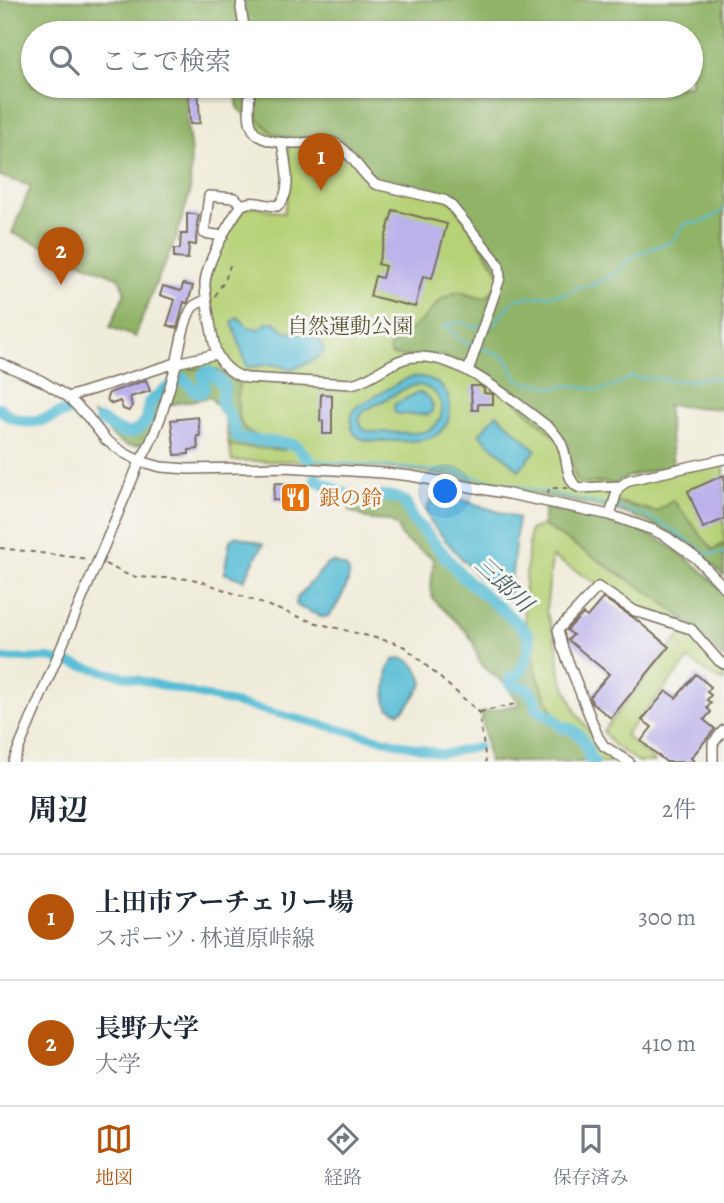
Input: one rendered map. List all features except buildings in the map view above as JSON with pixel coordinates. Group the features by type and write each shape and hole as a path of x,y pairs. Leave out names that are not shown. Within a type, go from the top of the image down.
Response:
{"street":[{"path":"242,0 243,21"},
{"path":"250,98 250,123 260,136 282,143 336,143 375,184 444,200 456,210 494,258 500,272 468,371"},
{"path":"282,143 288,174 284,199 277,206 255,202 242,205 223,236 206,276 206,300 216,354 235,374 247,378 351,384 402,360 442,360 468,371 551,429 563,448 572,481 580,488 620,486 629,480 724,459"},
{"path":"223,236 204,233 209,196 236,198 242,205"},
{"path":"13,762 140,461 151,444 191,310 206,300"},
{"path":"68,397 176,363 216,354"},
{"path":"0,363 42,381 68,397 106,440 140,461 161,467 188,469 284,467 384,473 612,508 667,537 696,558 724,587"},
{"path":"612,508 620,486"},
{"path":"629,762 604,746 598,737 566,659 558,630 598,587 635,611 691,629 724,664"},
{"path":"713,762 713,743 724,730"}],"path":[{"path":"206,300 213,299 226,278 230,265"},
{"path":"548,495 549,488 575,486"},
{"path":"0,548 98,561 128,575 192,579 313,622 395,643 415,655 479,712 486,762"},
{"path":"479,712 519,703"}],"green space":[{"path":"0,0 724,0 724,409 667,405 673,466 630,476 614,483 580,484 576,480 566,446 474,368 438,354 409,357 392,355 389,350 442,299 458,291 479,298 488,297 502,277 452,201 373,179 336,138 281,136 271,132 259,120 243,113 237,104 237,98 703,98 703,21 21,21 21,98 186,98 191,152 190,192 176,238 135,337 110,327 125,292 119,278 12,233 31,186 0,176"},
{"name":"自然運動公園","path":"252,98 681,98 474,368 558,432 566,445 580,484 614,482 618,488 637,479 724,463 724,544 713,551 657,512 619,502 616,510 408,470 297,461 232,461 225,418 211,397 166,405 178,368 223,358 211,309 209,282 218,253 233,225 244,208 254,206 284,213 288,195 289,139 259,130 252,108"},
{"path":"190,365 191,369 206,367 217,370 239,383 238,412 242,425 252,434 285,441 285,450 229,446 225,418 211,397 166,405 178,368"},
{"path":"167,385 148,443 125,445 94,415 126,430 133,429 142,423 146,401"},
{"path":"320,478 363,499 385,494 403,498 411,513 464,574 492,601 527,628 531,636 538,677 552,710 564,724 583,736 593,759 599,762 489,762 481,713 520,704 504,683 479,661 467,632 433,599 431,587 434,559 406,541 400,535 398,527 389,521 371,520 350,511 350,505 311,483"},
{"path":"673,500 713,550 724,544 724,576 700,553 675,536 616,510 618,502 656,512"},
{"path":"545,509 631,527 670,546 693,563 724,593 724,660 692,625 656,597 543,525"},
{"path":"543,525 656,597 687,622 637,607 552,557 546,611 557,645 560,674 576,712 596,741 626,762 599,762 593,759 589,748 575,730 564,724 552,710 538,677 523,607 530,530"},
{"path":"684,631 690,632 724,667 724,681 715,678 689,659 625,735 655,762 639,762 614,746 603,731"}],"water":[{"path":"238,317 248,327 260,329 268,322 275,322 290,332 310,334 320,341 324,351 309,362 290,369 277,365 247,367 232,322"},
{"path":"426,378 445,391 450,407 449,417 439,433 416,441 372,441 357,436 351,425 356,407 406,379","holes":["408,387 426,387 433,391 441,405 442,412 435,426 427,431 413,433 378,432 362,428 359,419 364,411"]},
{"path":"419,393 431,400 431,413 398,414 394,411 395,404"},
{"path":"497,414 536,450 519,470 479,434"},
{"path":"453,497 518,518 509,600 476,574 431,523 426,511 430,502 436,499 450,502"},
{"path":"236,536 263,544 244,580 224,573 230,540"},
{"path":"333,562 345,567 349,574 343,594 331,613 322,617 299,607 296,604 297,598 327,564"},
{"path":"401,658 416,667 423,684 400,713 389,708 385,701 388,669 394,660"}],"waterway":[{"path":"486,326 492,326 515,299 569,293 578,287 591,286 616,273 630,258 667,244 686,223 702,222 724,210"},
{"path":"445,325 463,322 473,327 481,326"},
{"path":"446,325 461,341 472,345"},
{"path":"482,348 505,357 516,377 526,383 555,388 568,385 600,390 615,386 630,377 689,381 724,379"},
{"name":"三郎川","path":"172,385 184,379 200,393 204,389 203,376 210,372 224,385 222,404 230,416 237,437 292,444 298,447 309,461"},
{"name":"三郎川","path":"100,420 125,433 136,431 148,418 149,403 166,389"},
{"name":"三郎川","path":"0,408 13,418 30,422 69,411"},
{"path":"306,457 329,462 454,472 609,506"},
{"name":"三郎川","path":"316,478 363,502 389,496 405,502 413,520 463,577 521,626 529,636 530,647 522,669 510,679 510,684 528,689 537,709 581,737 590,759 594,762"},
{"path":"615,507 663,524 708,554 724,553"},
{"path":"0,659 49,658 442,754 479,747"}],"place":[{"name":"上田市アーチェリー場","path":"321,191"},
{"name":"長野大学","path":"61,285"},
{"name":"銀の鈴","path":"296,498"}]}
